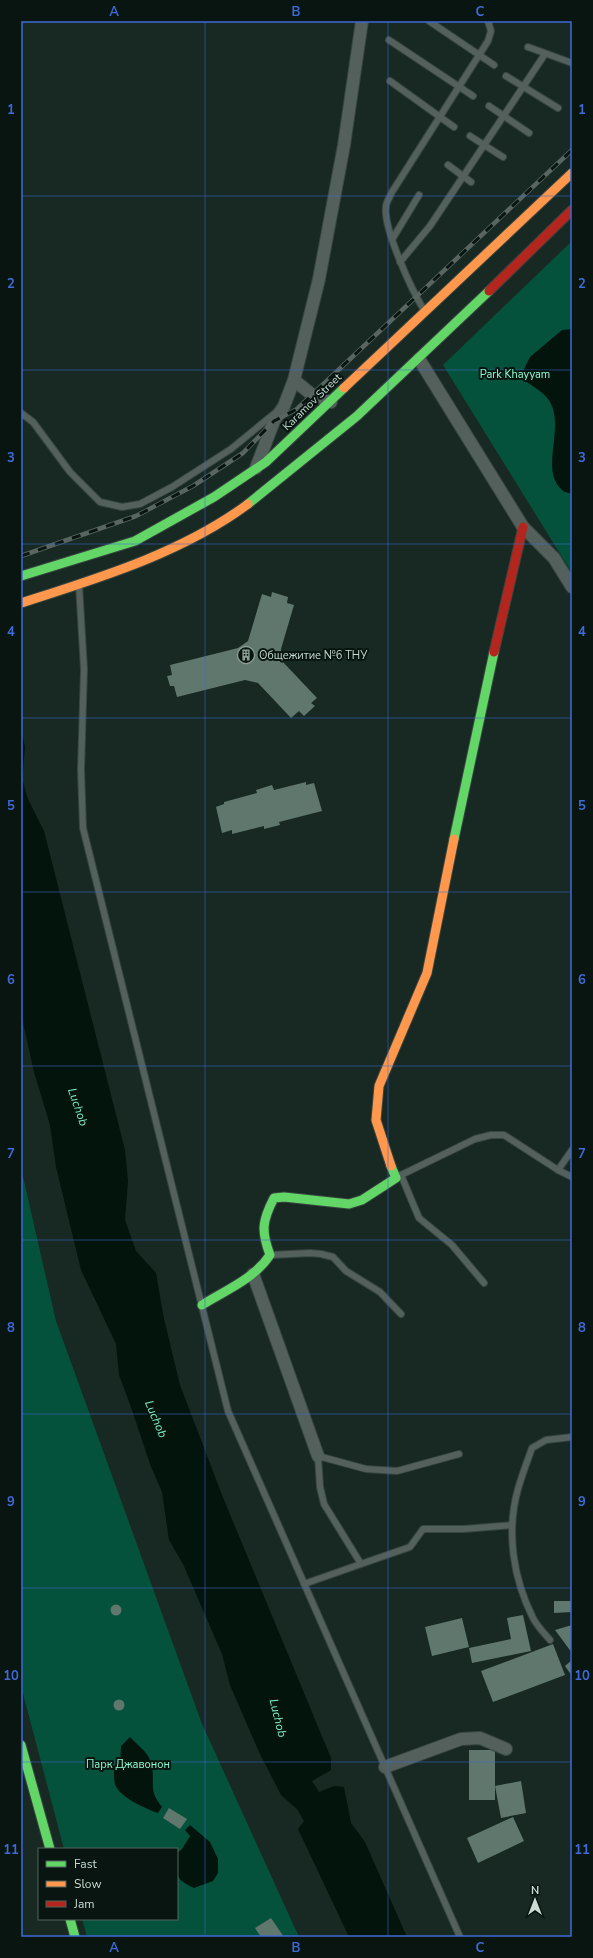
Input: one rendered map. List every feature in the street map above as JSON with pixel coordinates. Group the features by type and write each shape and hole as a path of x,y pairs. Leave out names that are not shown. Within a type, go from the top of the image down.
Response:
{"main road":[{"name":"Karamov Street","path":"21,576 135,541 214,497 266,462 331,402 424,312 505,241 572,173"},
{"path":"21,602 79,584 154,556 215,526 318,451 419,359 518,256 572,210"},
{"path":"202,1304 253,1274 267,1261 270,1255 263,1237 262,1223 274,1198 284,1197 349,1204 362,1200 399,1176 379,1133 376,1120 379,1086 427,973 479,719 524,527"},
{"path":"21,1745 50,1848"},
{"path":"70,1920 75,1937"}],"street":[{"path":"256,468 274,421 284,406 294,380 319,279 339,174 362,21"},
{"path":"419,359 524,527 554,558 572,587"},
{"path":"294,380 311,394 331,402"},
{"path":"253,1274 318,1456"},
{"path":"385,1767 462,1739 480,1738 506,1749"}],"lane":[{"path":"429,21 494,65"},
{"path":"424,312 400,262 392,238 386,207 392,192 488,41 491,31 488,21"},
{"path":"389,40 473,96"},
{"path":"528,47 572,63"},
{"path":"400,262 430,226 545,54"},
{"path":"506,76 558,108"},
{"path":"390,81 454,127"},
{"path":"489,106 530,133"},
{"path":"470,136 503,157"},
{"path":"448,165 471,182"},
{"path":"392,238 418,195"},
{"path":"21,413 33,422 70,472 100,502 122,507 140,504 172,487 231,449 284,406"},
{"path":"79,584 84,669 81,770 83,828 228,1411 460,1937"},
{"path":"484,1283 452,1245 419,1218 399,1176 475,1139 491,1135 504,1135 558,1170 572,1177"},
{"path":"558,1170 572,1150"},
{"path":"270,1255 310,1253 332,1257 346,1271 380,1292 401,1314"},
{"path":"550,1640 534,1618 520,1585 512,1550 512,1525 518,1490 532,1448 546,1440 572,1437"},
{"path":"361,1564 324,1504 320,1487 318,1456 366,1469 397,1471 459,1454"},
{"path":"304,1584 410,1547 423,1529 464,1529 512,1525"}],"green space":[{"name":"Park Khayyam","path":"572,241 572,573 443,365"},
{"name":"Парк Джавонон","path":"21,1168 56,1321 202,1724 299,1937 87,1937 82,1920 178,1920 178,1848 64,1848 21,1686"}],"water":[{"path":"572,329 572,494 561,489 555,481 552,460 555,436 554,412 550,402 543,393 527,382 524,369 530,357 562,330"},
{"name":"Luchob","path":"21,728 25,747 22,779 28,799 44,831 125,1150 128,1181 125,1220 136,1251 156,1273 164,1319 180,1385 222,1495 331,1758 331,1770 312,1781 319,1792 334,1786 344,1787 351,1823 365,1842 407,1937 349,1937 298,1829 304,1821 297,1809 281,1795 259,1752 230,1685 222,1654 183,1564 169,1540 162,1492 150,1464 119,1375 116,1344 81,1270 56,1167 50,1125 34,1072 21,1013"},
{"path":"130,1737 146,1753 151,1761 153,1791 162,1807 158,1813 127,1798 115,1784 114,1771 120,1767 121,1746"},
{"path":"190,1825 210,1842 218,1859 218,1873 213,1881 194,1888 182,1881 178,1875 178,1852 182,1849 190,1836 185,1830"}],"building":[{"name":"Общежитие №6 ТНУ","path":"272,592 288,597 287,603 294,605 281,649 282,661 317,698 311,703 315,706 304,716 299,711 291,718 258,683 245,680 177,697 174,686 170,686 167,676 172,675 170,665 238,648 248,641 262,594 271,597"},
{"path":"306,782 306,785 314,783 322,811 279,822 280,825 264,829 264,826 232,834 232,830 222,833 216,807 224,804 224,802 257,793 256,790 272,785 274,790"},
{"path":"554,1601 572,1601 572,1612 554,1613"},
{"path":"116,1604 120,1606 122,1610 120,1614 116,1616 112,1614 110,1610 112,1606"},
{"path":"523,1615 531,1651 472,1663 469,1648 511,1639 507,1618"},
{"path":"462,1618 469,1647 432,1656 425,1627"},
{"path":"572,1625 572,1653 555,1630"},
{"path":"553,1644 565,1675 493,1702 481,1671"},
{"path":"572,1660 572,1676 565,1666"},
{"path":"119,1699 123,1701 125,1705 123,1709 119,1711 115,1709 113,1705 115,1701"},
{"path":"469,1750 495,1750 495,1800 469,1800"},
{"path":"521,1781 526,1813 501,1818 495,1786"},
{"path":"169,1808 187,1819 180,1829 163,1818"},
{"path":"513,1817 524,1841 478,1863 467,1838"},
{"path":"271,1918 284,1937 261,1937 255,1928"}],"railway":[{"path":"21,556 136,516 193,486 243,453 274,421 297,409 572,150"}],"traffic: fast":[{"path":"248,504 357,416 489,291"},
{"path":"21,576 135,541 214,497 266,462 344,388"},
{"path":"454,839 494,652"},
{"path":"202,1305 248,1277 256,1271 270,1255 265,1239 264,1226 267,1213 274,1198 284,1197 349,1204 362,1200 396,1178 391,1166"},
{"path":"21,1745 50,1848"},
{"path":"70,1920 75,1937"}],"traffic: slow":[{"path":"344,388 572,173"},
{"path":"21,603 110,574 168,550 196,537 248,504"},
{"path":"391,1166 376,1120 379,1086 427,973 454,839"}],"traffic: jam":[{"path":"489,291 572,210"},
{"path":"494,652 523,527"}],"place":[{"name":"Общежитие №6 ТНУ","path":"246,655"}]}
